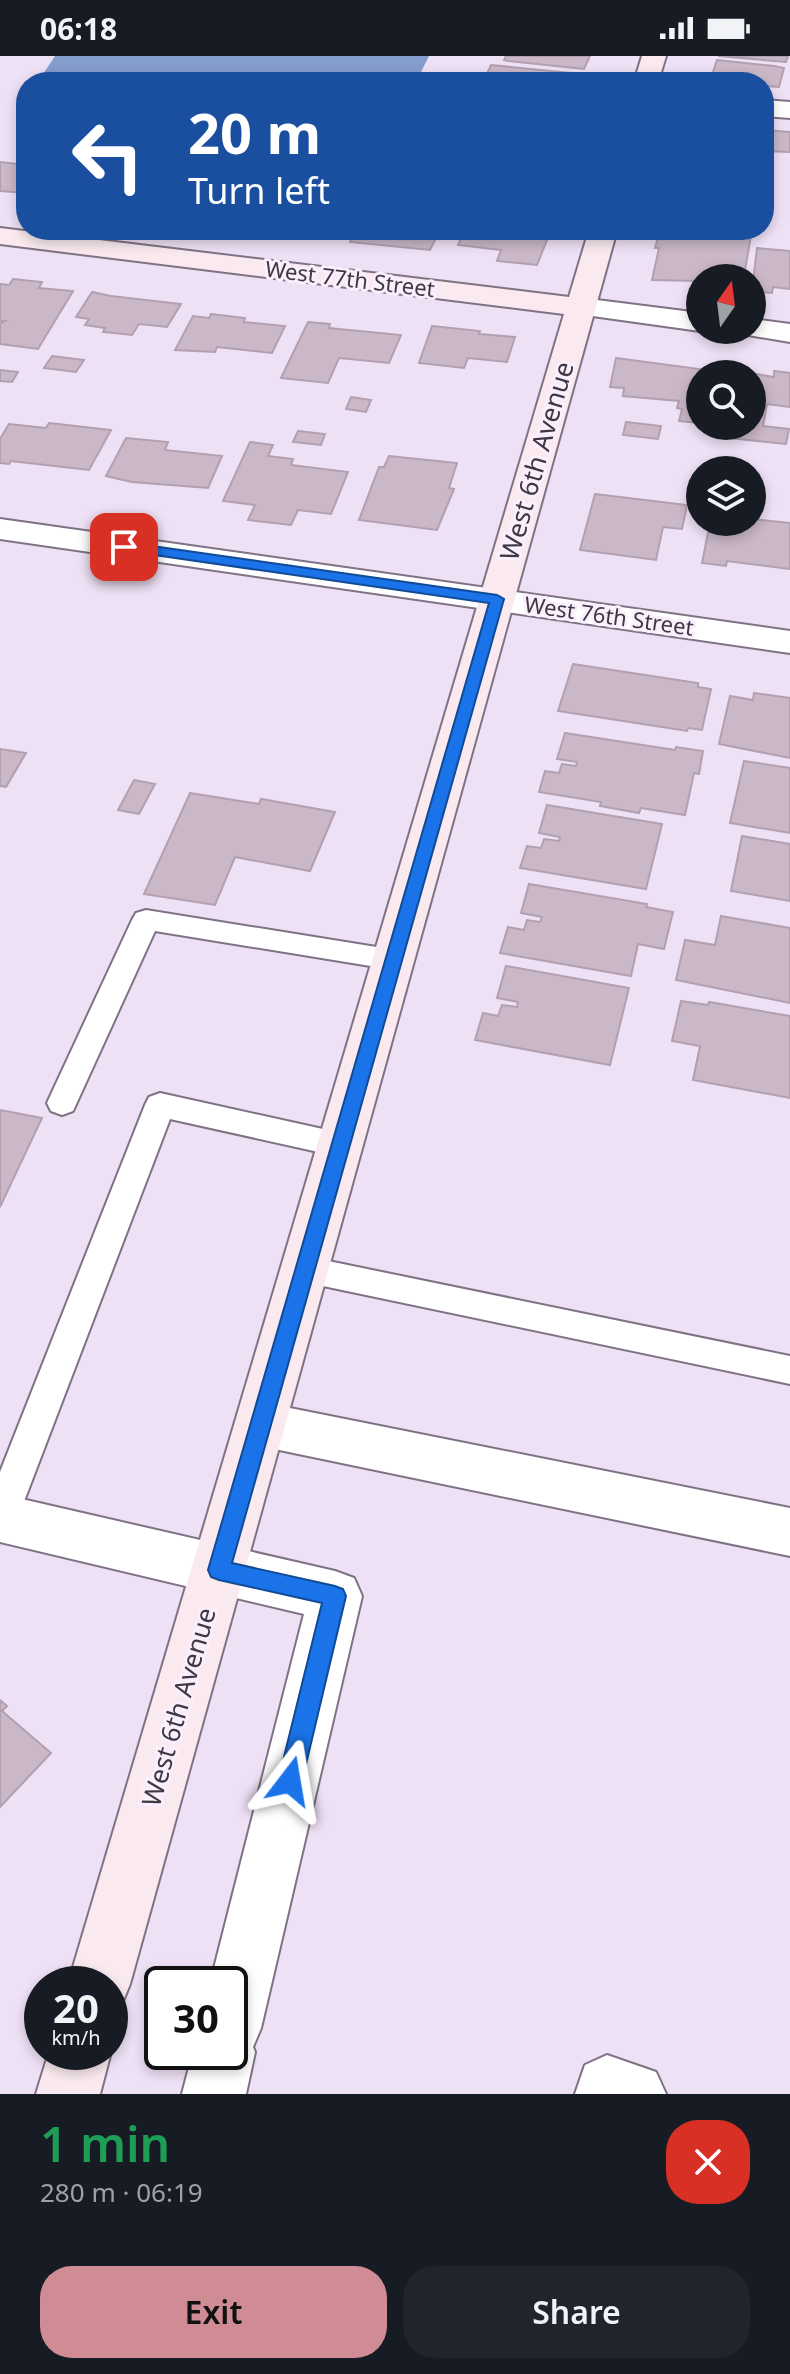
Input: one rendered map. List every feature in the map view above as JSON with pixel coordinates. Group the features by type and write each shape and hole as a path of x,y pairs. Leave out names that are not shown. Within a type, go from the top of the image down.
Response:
{"street":[{"name":"West 77th Street","path":"33,240 686,320"},
{"name":"West 6th Avenue","path":"104,1966 600,240"},
{"path":"766,330 790,333"},
{"name":"West 76th Street","path":"0,529 790,642"},
{"path":"260,1424 790,1532"},
{"path":"0,1518 335,1596 245,1966"},
{"path":"68,2094 75,2070"},
{"path":"214,2094 220,2070"},
{"path":"607,2094 607,2087 634,2094"}],"lane":[{"path":"62,1103 146,920 395,960"},
{"path":"0,1518 160,1105 341,1145"},
{"path":"304,1269 790,1370"}],"water":[{"path":"55,56 429,56 421,72 45,72"}],"building":[{"path":"506,56 590,56 584,69 508,61 504,60"},
{"path":"718,56 788,56 786,62"},
{"path":"717,60 784,68 779,87 774,87 774,72 713,72"},
{"path":"491,65 562,72 488,72"},
{"path":"774,131 790,132 790,152 774,151"},
{"path":"0,162 16,164 16,192 0,191"},
{"path":"351,240 435,240 430,250"},
{"path":"460,240 547,240 537,265 497,261 501,250 458,245"},
{"path":"657,240 750,240 746,264 686,264 686,281 652,280 659,248 655,248"},
{"path":"757,248 790,251 790,289 773,287 772,293 766,292 766,264 755,264"},
{"path":"13,279 42,282 39,288 73,291 38,349 0,344 0,324 5,321 0,321 0,284 9,285"},
{"path":"92,292 181,304 167,327 139,324 132,335 103,332 105,328 85,325 89,319 76,317"},
{"path":"211,314 245,318 244,322 285,326 272,353 217,347 215,352 175,350 193,316 209,318"},
{"path":"308,322 330,324 329,328 401,335 389,363 339,358 328,383 281,378"},
{"path":"432,326 515,337 507,362 468,358 464,368 419,363"},
{"path":"52,356 84,360 76,372 44,368"},
{"path":"616,358 686,367 686,422 679,421 682,409 677,408 679,401 623,396 624,388 610,387"},
{"path":"0,370 18,372 12,382 0,381"},
{"path":"774,371 790,373 790,407 767,404 766,410 766,376 774,377"},
{"path":"351,397 371,400 366,412 346,409"},
{"path":"626,422 661,426 658,439 623,435"},
{"path":"49,423 111,430 89,470 11,461 9,464 0,463 0,439 9,424 46,428"},
{"path":"766,426 789,429 786,444 749,440 766,440"},
{"path":"298,431 325,434 321,445 293,442"},
{"path":"126,438 168,442 165,450 222,456 208,488 132,482 106,476"},
{"path":"250,442 273,445 268,456 293,459 291,465 348,472 331,514 298,510 291,525 248,520 255,505 223,501"},
{"path":"389,456 457,463 449,488 454,489 437,530 359,520 379,467 384,467"},
{"path":"595,494 686,505 682,529 663,527 656,560 580,550"},
{"path":"766,520 790,523 790,569 727,561 726,566 702,563 707,536 766,536"},
{"path":"573,664 698,683 698,687 711,689 702,730 688,728 687,731 558,711"},
{"path":"754,693 790,698 790,758 719,744 730,696 753,700"},
{"path":"565,733 675,750 676,747 703,751 699,774 694,773 685,815 641,808 639,813 600,806 601,802 539,792 545,771 559,773 562,764 576,766 577,762 557,759"},
{"path":"0,749 26,753 6,787 0,786"},
{"path":"744,761 790,768 790,833 730,823"},
{"path":"134,780 155,784 139,814 118,810"},
{"path":"190,793 259,804 261,799 335,812 310,871 235,857 215,905 144,894"},
{"path":"547,805 662,824 646,889 520,868 527,846 541,848 544,839 559,841 560,837 539,833"},
{"path":"742,836 790,844 790,901 731,891"},
{"path":"529,884 647,904 646,907 673,912 664,949 638,944 631,976 500,953 508,927 524,930 527,920 540,922 542,917 521,913"},
{"path":"721,916 790,928 790,1003 676,980 685,940 715,945"},
{"path":"506,966 629,988 610,1065 475,1040 483,1013 498,1016 502,1005 517,1007 518,1002 497,998"},
{"path":"681,1001 708,1005 709,1002 790,1016 790,1098 693,1080 700,1046 672,1041"},
{"path":"0,1110 42,1118 0,1207"},
{"path":"0,1700 7,1706 2,1711 51,1753 0,1807"}],"route":[{"path":"124,547 497,599 219,1570 335,1596 290,1781"}]}
